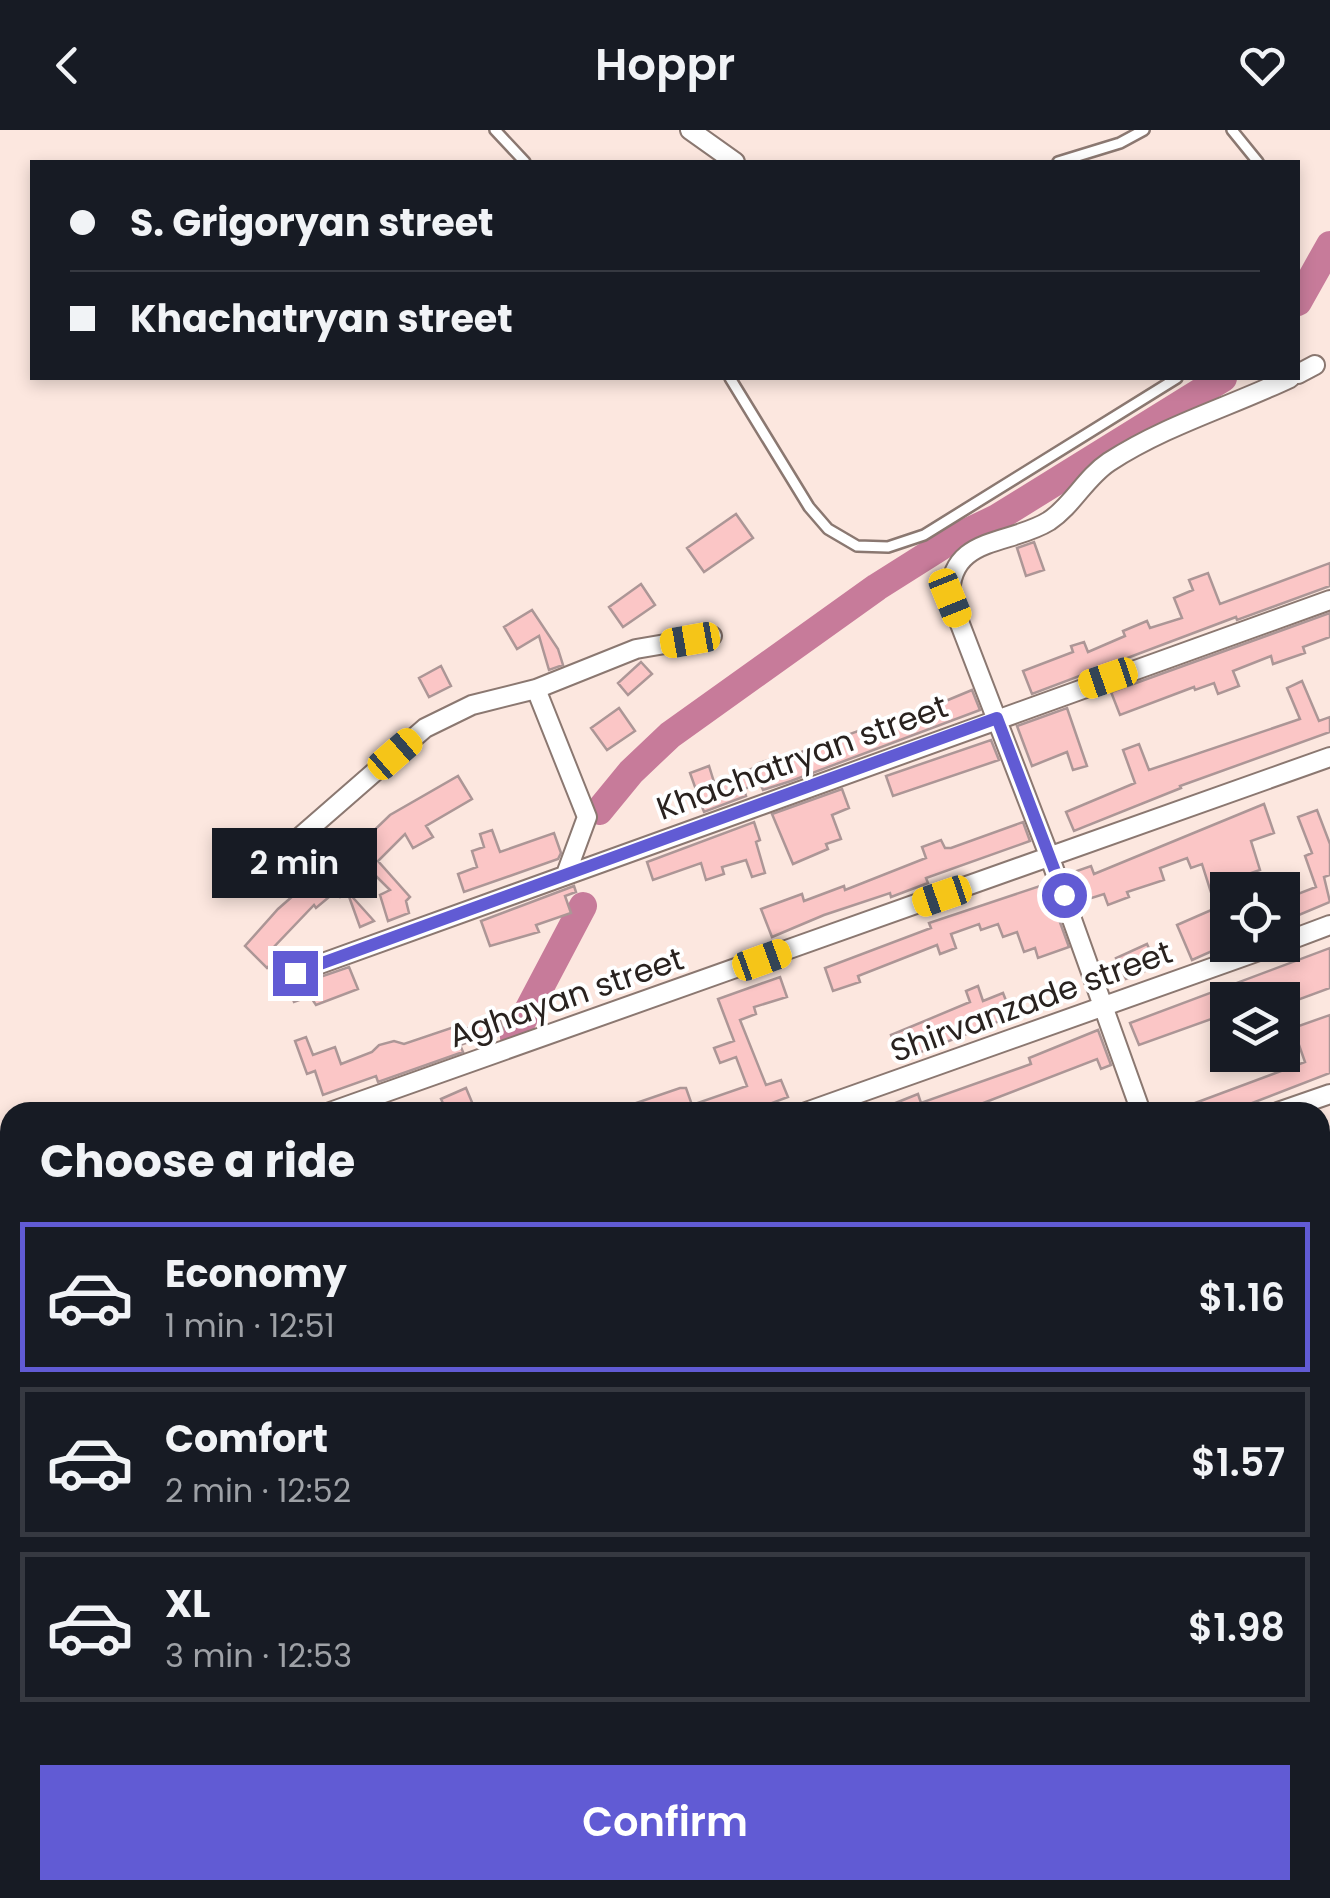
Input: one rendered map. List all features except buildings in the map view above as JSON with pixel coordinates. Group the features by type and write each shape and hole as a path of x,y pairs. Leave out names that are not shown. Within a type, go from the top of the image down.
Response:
{"street":[{"path":"690,130 732,160"},
{"path":"1138,1102 950,598 954,569 964,556 1046,522 1106,464 1160,432 1285,380"},
{"name":"Khachatryan street","path":"295,973 1330,600"},
{"path":"246,884 425,728 472,706 536,689 636,648 712,636"},
{"path":"536,689 587,817 566,874"},
{"name":"Aghayan street","path":"358,1102 1330,756"},
{"name":"Shirvanzade street","path":"1300,937 1330,926"},
{"name":"Shirvanzade street","path":"834,1102 1229,962"}],"lane":[{"path":"495,130 523,160"},
{"path":"1065,160 1120,143 1144,130"},
{"path":"1232,130 1256,160"},
{"path":"732,381 809,507 828,529 857,546 888,548 924,534 1174,380"}],"waterway":[{"path":"1300,298 1330,245"},
{"path":"599,811 631,772 670,735 877,587 1220,380"},
{"path":"514,1037 583,906"}],"route":[{"path":"295,973 997,718 1064,895"}]}
